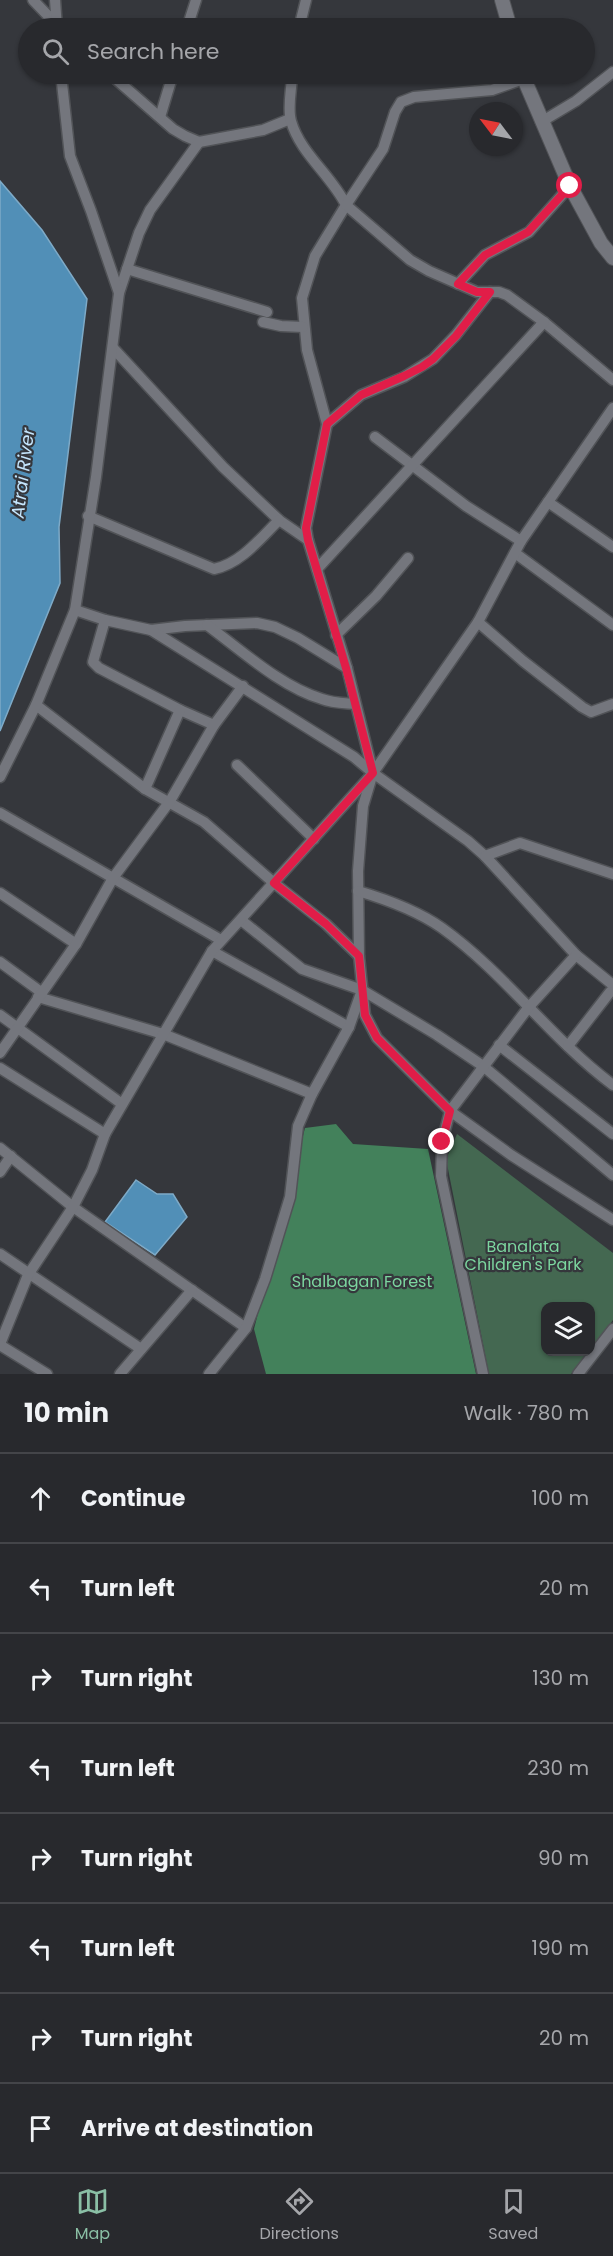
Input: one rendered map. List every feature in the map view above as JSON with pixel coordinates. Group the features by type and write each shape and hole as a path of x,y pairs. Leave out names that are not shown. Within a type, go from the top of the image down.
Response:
{"street":[{"path":"33,0 49,18"},
{"path":"56,0 57,18"},
{"path":"190,18 196,0"},
{"path":"302,18 306,0"},
{"path":"502,0 507,18"},
{"path":"542,122 576,101 613,72"},
{"path":"62,84 70,156 92,211 119,293"},
{"path":"122,84 184,136 199,142 263,130 290,119"},
{"path":"160,117 170,84"},
{"path":"292,84 290,119 298,139 338,189 345,205 410,260 477,292 499,292 507,295 544,322 613,380"},
{"path":"505,84 492,90 414,97 401,102 394,112 383,150 345,205 315,256 302,298 303,327 327,424 306,528 373,773 363,806 358,891 359,956 365,1015 377,1038 450,1111 511,1155 613,1220"},
{"path":"526,84 570,186 601,243 613,258"},
{"path":"0,777 36,705 75,610 88,516 96,477 119,293 139,233 150,210 199,142"},
{"path":"458,284 485,255 528,232 570,186"},
{"path":"127,269 265,317 281,326 303,327"},
{"path":"327,424 361,395 412,372 433,359 456,336 490,292"},
{"path":"317,569 544,322"},
{"path":"113,348 223,467 279,520 308,540"},
{"path":"46,1374 0,1345 28,1275 72,1207 92,1170 105,1134 163,1034 212,951 373,773 478,622 521,541 613,408"},
{"path":"375,437 466,506 521,541"},
{"path":"548,502 613,548"},
{"path":"88,516 214,569 227,567 250,549 279,520"},
{"path":"514,553 613,626"},
{"path":"336,634 376,596 408,558"},
{"path":"75,610 105,620 151,630 257,623 275,627 298,638 346,668"},
{"path":"105,620 94,654 93,662 99,668 214,725"},
{"path":"478,622 582,707 591,712 613,704"},
{"path":"207,625 262,666 302,692 324,700 355,704"},
{"path":"151,630 354,757 485,856 576,956 611,988 568,1046"},
{"path":"0,1053 76,944 113,878 170,801 214,725 243,686"},
{"path":"36,705 145,789 204,822 274,883 326,924 359,956"},
{"path":"145,789 180,710"},
{"path":"237,765 314,839"},
{"path":"0,813 221,940"},
{"path":"485,856 520,843 613,874"},
{"path":"358,891 386,899 440,927 489,966 528,1008 593,1070 613,1085"},
{"path":"0,893 76,944"},
{"path":"241,920 302,969 362,990 483,1066 613,1175"},
{"path":"212,951 349,1027"},
{"path":"483,1374 441,1176 442,1142 450,1111 528,1008 576,956"},
{"path":"0,962 40,995 163,1034 312,1094"},
{"path":"209,1374 246,1328 265,1279 290,1197 298,1126 312,1094 349,1027 362,990"},
{"path":"0,1015 122,1104"},
{"path":"499,1045 613,1134"},
{"path":"0,1068 105,1134"},
{"path":"0,1148 72,1207 246,1328"},
{"path":"0,1172 11,1156"},
{"path":"0,1254 141,1349"},
{"path":"120,1374 192,1290"},
{"path":"578,1374 609,1341 613,1329"}],"green space":[{"name":"Shalbagan Forest","path":"336,1124 353,1144 428,1149 476,1374 266,1374 254,1329 305,1128"},
{"name":"Banalata Children's Park","path":"457,1134 613,1253 613,1320 595,1344 595,1302 541,1302 541,1356 586,1356 571,1374 489,1374 446,1159"}],"water":[{"name":"Atrai River","path":"0,181 42,230 87,299 59,527 60,583 0,731"},
{"path":"136,1180 157,1194 173,1194 187,1217 155,1255 105,1222"}],"route":[{"path":"442,1142 450,1111 377,1038 365,1015 359,956 326,924 274,883 373,773 306,528 327,424 361,395 422,367 433,359 456,336 490,292 477,292 458,284 485,255 521,238 528,232 570,186"}]}
